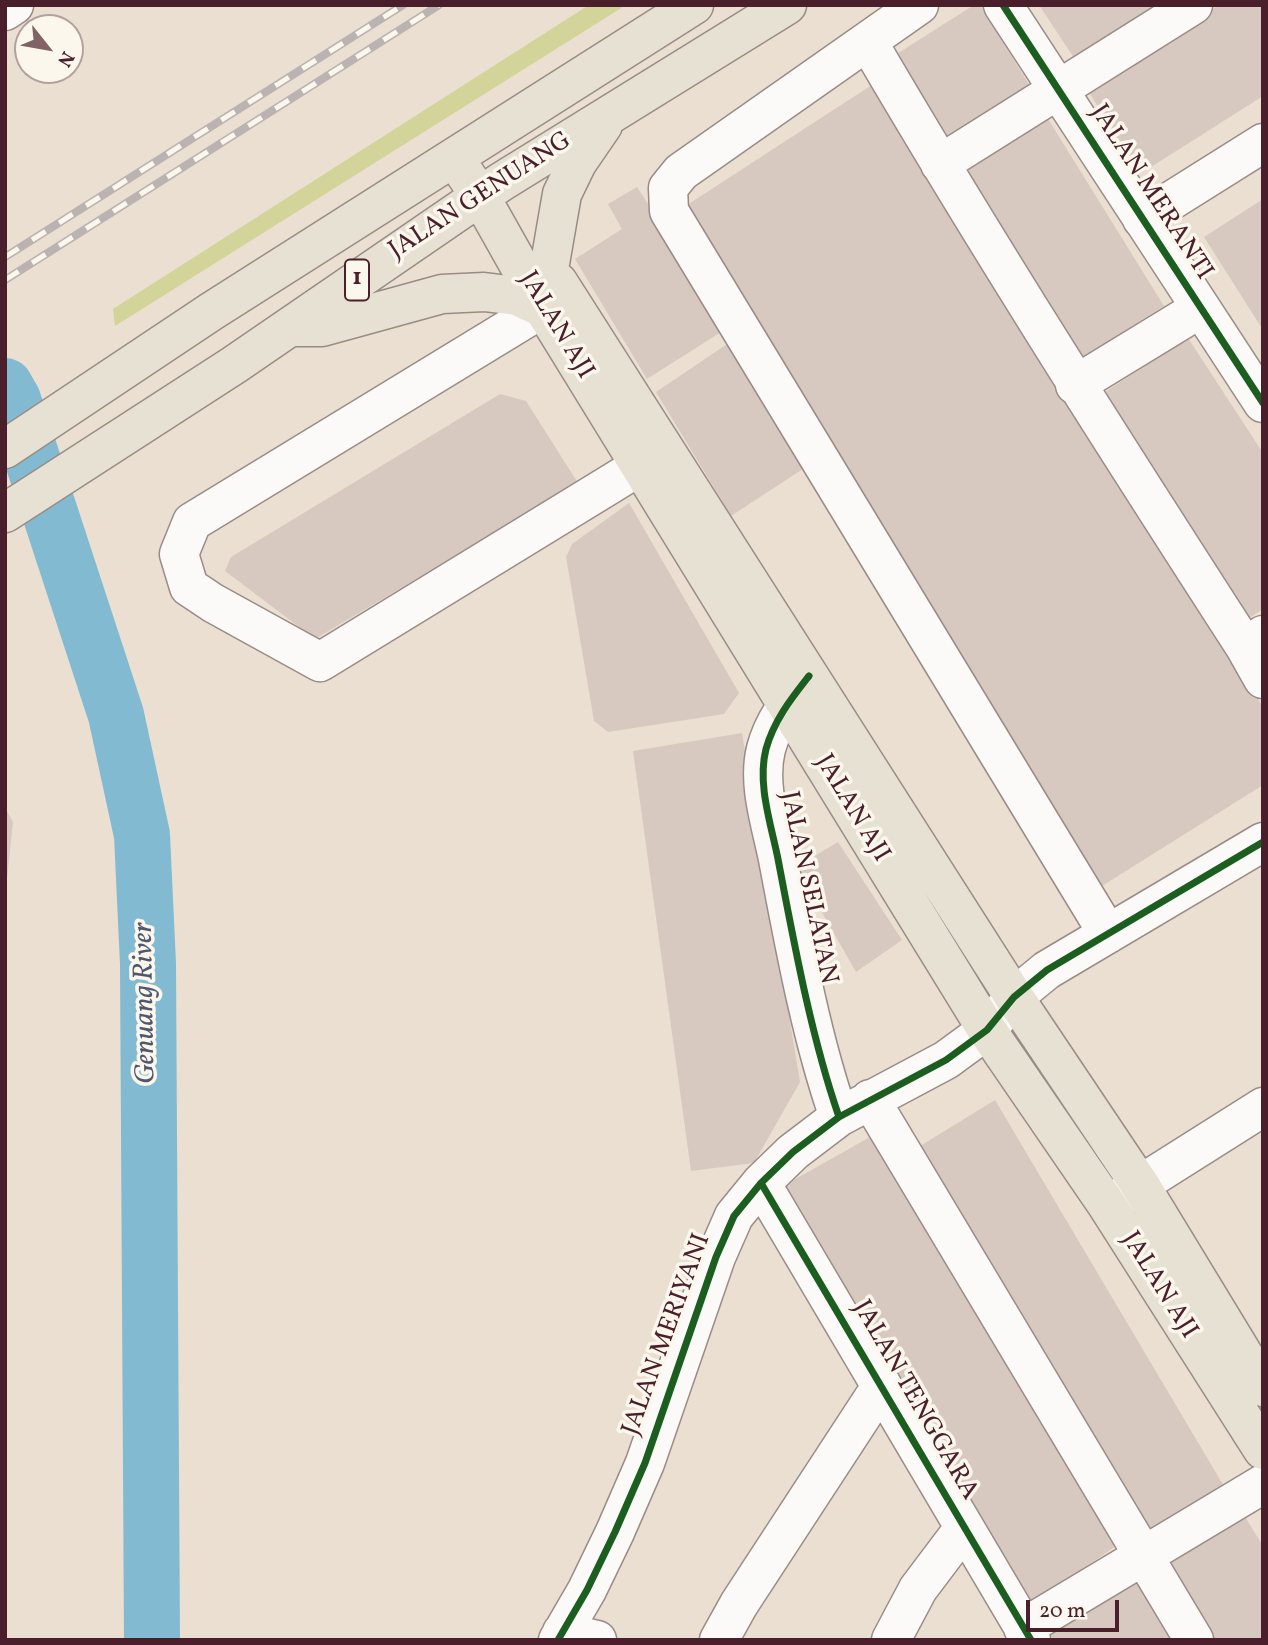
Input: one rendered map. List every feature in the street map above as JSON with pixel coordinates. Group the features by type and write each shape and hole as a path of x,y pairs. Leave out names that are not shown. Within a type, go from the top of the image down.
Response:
{"main road":[{"name":"JALAN GENUANG","path":"5,449 212,312 694,5"},
{"name":"JALAN GENUANG","path":"5,513 234,365 491,189 612,111 787,5"},
{"path":"550,269 562,194 577,163 612,111"},
{"name":"JALAN AJI","path":"466,152 550,269 798,690 987,1030 1107,1205 1263,1450"},
{"name":"JALAN AJI","path":"491,189 543,308 640,466 1014,997 1140,1185 1263,1387"},
{"path":"287,327 322,327 442,294 484,292 517,296 543,308"}],"street":[{"path":"5,11 14,5"},
{"path":"919,5 681,172 668,188 669,211 1108,934"},
{"name":"JALAN MERANTI","path":"1003,5 1263,403"},
{"path":"940,164 1193,5"},
{"path":"868,42 1075,385 1257,654"},
{"path":"1142,219 1263,143"},
{"path":"543,308 192,522 179,554 189,587 320,662 640,466"},
{"path":"1075,385 1201,308"},
{"name":"JALAN SELATAN","path":"798,690 776,721 766,750 763,780 795,946 831,1093 855,1108 1144,1556 1194,1640"},
{"name":"JALAN MERIYANI","path":"573,1637 598,1567 645,1463 716,1258 734,1216 761,1183 793,1152 855,1108 946,1060 987,1030 1014,997 1047,970 1263,842"},
{"path":"1107,1205 1263,1107"},
{"name":"JALAN TENGGARA","path":"761,1183 1027,1634"},
{"path":"719,1640 746,1593 882,1385"},
{"path":"1027,1634 1144,1556 1257,1501"},
{"path":"891,1640 918,1589 964,1528"}],"green space":[{"path":"589,5 626,5 115,326 113,309"}],"building":[{"path":"974,5 980,5 1033,91 947,145 892,57"},
{"path":"1039,5 1161,5 1076,61"},
{"path":"1219,5 1263,5 1263,96 1140,174 1087,89"},
{"path":"881,79 1263,707 1263,785 1102,886 684,207"},
{"path":"1045,114 1164,306 1078,360 959,168"},
{"path":"637,187 729,327 647,379 575,259 622,229 608,204"},
{"path":"1263,199 1263,330 1204,237"},
{"path":"1188,338 1263,453 1263,609 1246,620 1102,394"},
{"path":"733,340 809,465 731,516 656,392"},
{"path":"500,394 526,401 578,483 315,639 225,571 231,557"},
{"path":"629,503 739,693 724,714 608,732 594,721 566,557 572,544"},
{"path":"742,733 800,1082 754,1163 691,1171 633,751"},
{"path":"5,808 13,822 7,879 5,878"},
{"path":"838,842 902,940 856,972 796,867"},
{"path":"995,1100 1225,1488 1142,1538 912,1151"},
{"path":"879,1132 1116,1546 1031,1604 783,1186"},
{"path":"1239,1507 1263,1546 1263,1640 1198,1640 1148,1559"},
{"path":"1134,1570 1176,1640 1054,1640 1044,1624"}],"waterway":[{"name":"Genuang River","path":"5,386 13,400 116,715 142,835 148,964 152,1640"}],"railway":[{"path":"5,257 403,5"},
{"path":"5,280 439,5"}],"cycle path":[{"path":"1003,5 1263,403"},
{"path":"809,676 784,710 769,738 763,776 804,989 839,1117"},
{"path":"558,1640 587,1590 645,1463 716,1257 734,1216 761,1183 793,1152 839,1117 946,1060 987,1030 1014,997 1047,970 1263,842"},
{"path":"761,1183 1031,1640"}]}
